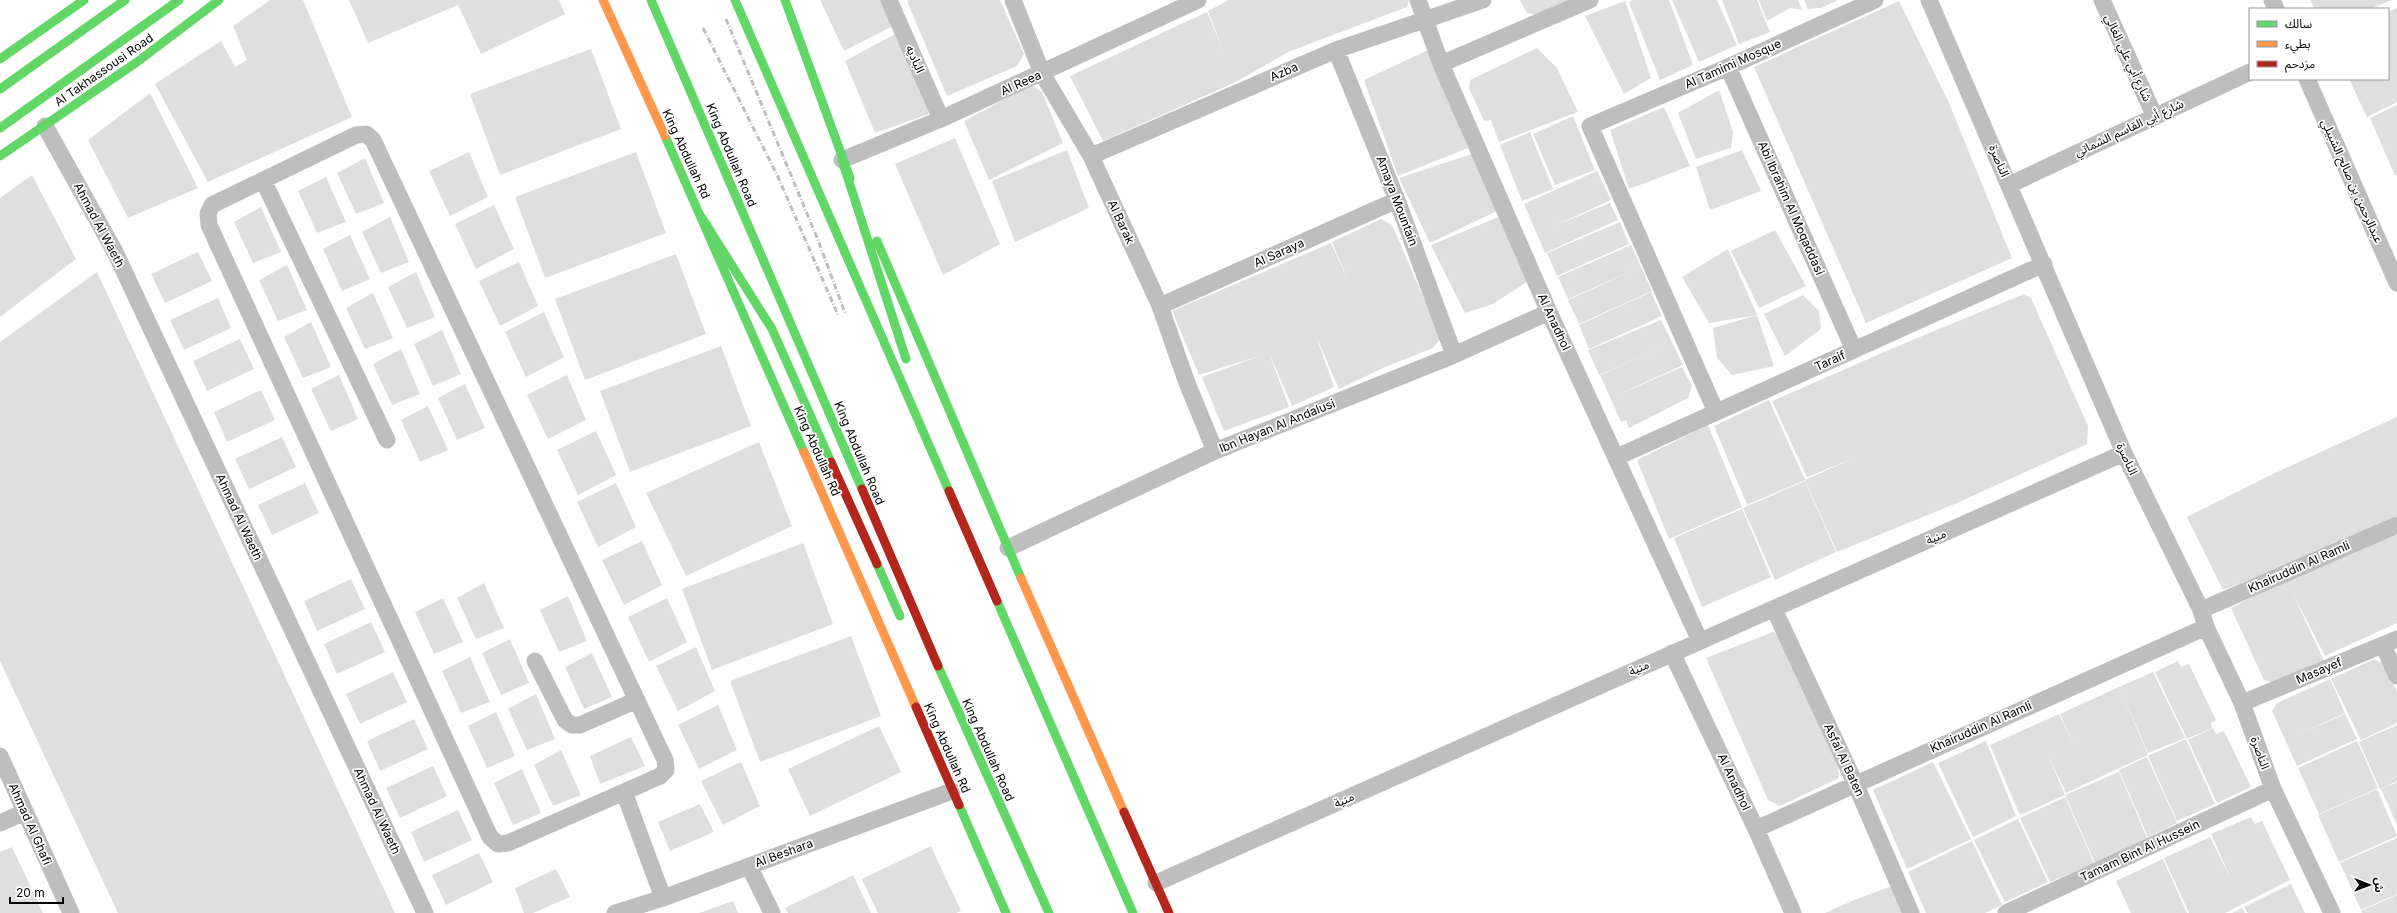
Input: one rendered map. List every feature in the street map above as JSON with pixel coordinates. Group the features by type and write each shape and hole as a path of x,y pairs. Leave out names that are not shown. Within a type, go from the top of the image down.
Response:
{"main road":[{"path":"0,59 84,0"},
{"path":"0,89 124,0"},
{"path":"0,128 179,0"},
{"name":"Al Takhassousi Road","path":"0,156 138,62 219,0"},
{"name":"King Abdullah Rd","path":"603,0 702,218 1006,913"},
{"name":"King Abdullah Road","path":"652,0 972,744 1049,913"},
{"path":"735,0 1047,719 1133,913"},
{"path":"785,0 842,160 900,345 910,367"},
{"path":"842,160 1008,548 1169,913"},
{"path":"702,218 772,329 905,627"},
{"path":"1021,630 1047,719"},
{"path":"941,698 972,744"}],"street":[{"name":"الباديه","path":"889,0 941,119"},
{"name":"Al Barak","path":"1013,0 1042,73 1091,156 1160,306 1187,383 1215,451"},
{"name":"Al Reea","path":"842,160 941,119 1198,0"},
{"name":"Al Anadhol","path":"1418,0 1441,64 1550,312 1700,641"},
{"name":"Azba","path":"1091,156 1336,50 1483,0"},
{"path":"1441,64 1590,0"},
{"name":"Al Tamimi Mosque","path":"1716,412 1590,126 1728,67 1875,0"},
{"name":"الناصرة","path":"1929,0 2044,264 2124,453 2201,610 2206,627 2242,703 2273,789 2332,913"},
{"name":"شارع أبي علي الغالي","path":"2102,0 2155,117"},
{"name":"Amaya Mountain","path":"1336,50 1398,200 1454,355"},
{"name":"Abi Ibrahim Al Moqaddasi","path":"1728,67 1854,350"},
{"name":"شارع أبي القاسم الشماتي","path":"2009,185 2249,72"},
{"name":"عبدالرحمن بن صالح الشبيلي","path":"2307,80 2397,283"},
{"name":"Ahmad Al Waeth","path":"45,126 115,252 425,913"},
{"path":"366,134 373,140 637,700 666,760 666,770 660,776 508,843 498,844 490,837 209,225 208,214 212,205 356,135 366,134"},
{"path":"263,180 387,440"},
{"name":"Al Saraya","path":"1160,306 1398,200"},
{"name":"Taraif","path":"1617,457 2044,264"},
{"name":"Ibn Hayan Al Andalusi","path":"1008,548 1215,451 1454,355 1550,312"},
{"name":"منية","path":"1156,883 2124,453"},
{"name":"Khairuddin Al Ramli","path":"2201,610 2397,524"},
{"name":"Asfal Al Baten","path":"1774,609 1855,783 1911,913"},
{"name":"Khairuddin Al Ramli","path":"1756,829 1855,783 2206,627"},
{"path":"2390,642 2397,676"},
{"name":"Masayef","path":"2242,703 2390,642"},
{"name":"Al Anadhol","path":"1672,653 1756,829 1793,913"},
{"path":"535,661 565,720 572,725 580,725 637,700"},
{"name":"Ahmad Al Ghafi","path":"0,756 71,913"},
{"name":"Tamam Bint Al Hussein","path":"2006,913 2026,909 2273,789"},
{"name":"Al Beshara","path":"616,913 663,898 952,791"},
{"path":"624,792 663,898"},
{"path":"0,823 25,812"},
{"path":"749,866 772,913"}],"building":[{"path":"270,0 303,0 352,117 208,182 155,84 221,41 235,67 247,60 233,26"},
{"path":"349,0 559,0 565,14 481,54 458,5 368,43"},
{"path":"820,0 883,0 895,25 844,51"},
{"path":"1000,0 1024,54 1017,66 947,96 907,1"},
{"path":"1229,0 1409,0 1407,7 1288,52 1236,82 1103,141 1070,76 1207,12 1224,53 1208,11"},
{"path":"1520,0 1570,0 1538,15 1527,13"},
{"path":"1633,0 1669,0 1693,65 1660,80 1629,2"},
{"path":"1672,0 1717,0 1737,45 1699,62"},
{"path":"1722,0 1757,0 1770,32 1739,44"},
{"path":"1759,0 1798,0 1802,10 1790,8 1767,21"},
{"path":"1804,0 1838,0 1821,8 1808,9"},
{"path":"2310,0 2392,0 2372,8 2314,8"},
{"path":"1625,1 1651,78 1624,94 1585,16"},
{"path":"1899,1 1949,103 2012,258 1866,323 1754,67"},
{"path":"2397,8 2397,102 2367,117 2349,80 2389,80 2389,12"},
{"path":"899,32 929,114 875,133 845,61"},
{"path":"1537,48 1557,68 1578,112 1499,142 1491,120 1484,121 1469,88 1470,80"},
{"path":"591,49 621,129 500,175 470,94"},
{"path":"1428,50 1468,148 1398,176 1364,80"},
{"path":"1031,85 1042,92 1063,143 989,180 964,121"},
{"path":"1719,90 1733,132 1731,148 1696,159 1678,113"},
{"path":"150,93 198,188 128,218 88,140"},
{"path":"2397,105 2397,175 2395,176 2370,118"},
{"path":"1664,107 1690,166 1629,189 1610,130"},
{"path":"1573,116 1595,170 1555,185 1533,134"},
{"path":"1530,132 1553,189 1522,201 1500,145"},
{"path":"955,138 1000,244 943,275 895,164"},
{"path":"1067,150 1089,208 1015,242 992,181"},
{"path":"1742,150 1761,191 1710,210 1696,167"},
{"path":"469,152 488,197 450,216 429,171"},
{"path":"636,152 666,233 545,278 515,197"},
{"path":"1472,154 1497,211 1430,243 1399,178"},
{"path":"365,158 384,203 356,214 337,173"},
{"path":"1597,171 1611,200 1554,226 1610,203 1618,220 1545,253 1524,204"},
{"path":"32,175 76,259 0,317 0,198"},
{"path":"326,177 346,222 317,233 298,191"},
{"path":"494,205 514,249 476,269 455,224"},
{"path":"261,207 281,252 253,263 234,222"},
{"path":"1501,216 1530,280 1493,304 1465,313 1431,245"},
{"path":"390,217 409,262 381,273 362,232"},
{"path":"1381,219 1392,225 1441,338 1433,348 1385,367 1339,389 1316,336 1334,387 1292,406 1269,353 1289,407 1224,431 1202,377 1262,355 1199,375 1172,311 1331,243 1349,282 1332,242"},
{"path":"1620,222 1629,244 1557,276 1547,253"},
{"path":"1775,230 1806,286 1759,308 1731,251"},
{"path":"350,235 370,279 342,291 323,249"},
{"path":"1631,245 1641,267 1568,299 1558,277"},
{"path":"1728,249 1757,315 1709,323 1682,277"},
{"path":"198,252 212,281 165,303 151,274"},
{"path":"676,254 706,334 585,380 555,299"},
{"path":"519,262 538,306 500,326 479,281"},
{"path":"287,265 307,310 278,321 259,280"},
{"path":"1641,267 1652,291 1579,324 1568,300"},
{"path":"97,272 395,913 118,913 0,661 0,342"},
{"path":"416,272 435,317 407,328 388,287"},
{"path":"1651,292 1662,316 1589,349 1579,325"},
{"path":"373,293 393,338 365,349 346,308"},
{"path":"2024,294 2031,298 2088,426 2087,444 1957,503 1837,552 1805,480 1854,458 1807,477 1772,401 1898,346"},
{"path":"1803,295 1819,311 1821,329 1785,356 1764,314"},
{"path":"218,298 231,328 184,350 170,320"},
{"path":"544,312 564,357 526,377 505,332"},
{"path":"1757,315 1774,366 1732,375 1717,358 1713,328"},
{"path":"1661,320 1672,342 1599,375 1588,350"},
{"path":"311,322 331,367 303,378 284,337"},
{"path":"442,330 461,374 433,386 414,344"},
{"path":"240,339 254,369 207,391 193,361"},
{"path":"1672,342 1683,365 1615,396 1682,367 1692,386 1688,398 1629,428 1626,420 1621,422 1600,375"},
{"path":"721,346 751,426 630,472 600,391"},
{"path":"401,349 420,394 392,405 373,364"},
{"path":"339,375 358,419 331,431 311,389"},
{"path":"567,375 586,420 548,439 527,395"},
{"path":"465,384 485,428 457,440 438,398"},
{"path":"261,390 275,420 227,442 214,412"},
{"path":"1769,400 1805,480 1747,505 1714,426"},
{"path":"428,406 448,450 420,462 401,420"},
{"path":"2397,417 2397,516 2311,555 2223,590 2187,517 2275,473"},
{"path":"1708,425 1742,507 1669,539 1637,460"},
{"path":"596,431 616,475 578,495 557,450"},
{"path":"282,437 296,467 249,489 235,459"},
{"path":"759,442 792,526 686,576 646,493"},
{"path":"1805,481 1836,552 1775,580 1743,508"},
{"path":"305,483 319,513 272,535 258,505"},
{"path":"616,483 636,527 598,547 577,502"},
{"path":"1742,509 1771,577 1702,607 1674,538"},
{"path":"2397,534 2397,623 2325,656 2293,594 2324,661 2272,682 2264,680 2231,608 2286,580"},
{"path":"642,541 662,585 624,605 602,560"},
{"path":"803,543 833,624 712,670 682,589"},
{"path":"351,579 365,609 317,631 304,601"},
{"path":"484,583 504,628 476,639 457,598"},
{"path":"568,596 587,641 559,652 540,610"},
{"path":"443,598 463,642 434,654 415,612"},
{"path":"667,598 687,642 649,662 628,617"},
{"path":"371,622 385,652 337,674 324,644"},
{"path":"1773,632 1782,636 1838,761 1839,778 1780,806 1768,800 1706,658"},
{"path":"851,636 881,716 760,762 730,681"},
{"path":"510,639 529,683 501,695 482,653"},
{"path":"696,647 715,691 678,711 656,666"},
{"path":"592,653 612,697 584,709 565,667"},
{"path":"470,657 490,702 461,713 442,671"},
{"path":"2374,659 2384,664 2397,692 2397,723 2361,740 2331,679"},
{"path":"2178,661 2181,667 2189,664 2216,720 2211,723 2212,728 2187,739 2155,672"},
{"path":"393,672 407,702 360,724 346,694"},
{"path":"2153,672 2185,738 2148,753 2119,687"},
{"path":"2330,679 2345,713 2298,735 2345,714 2357,739 2297,766 2272,711 2277,703"},
{"path":"2119,687 2148,755 2066,793 2047,753 2065,795 2020,815 1990,745 2059,714 2074,746 2060,714"},
{"path":"536,694 555,739 527,750 508,709"},
{"path":"718,705 737,750 699,769 678,725"},
{"path":"496,712 515,756 487,768 468,726"},
{"path":"414,719 428,749 380,771 367,741"},
{"path":"2397,725 2397,781 2380,789 2359,742"},
{"path":"879,726 901,772 810,816 788,769"},
{"path":"2213,728 2216,734 2224,731 2251,787 2217,803 2188,740"},
{"path":"631,737 645,766 600,784 590,756"},
{"path":"2186,739 2215,804 2177,821 2148,756"},
{"path":"1986,741 2016,816 1973,837 1938,763"},
{"path":"2357,741 2378,788 2319,814 2298,768"},
{"path":"561,750 581,795 553,806 534,765"},
{"path":"2147,757 2177,823 2148,837 2119,770"},
{"path":"741,762 760,806 723,825 701,781"},
{"path":"1933,762 1971,839 1907,869 1873,790"},
{"path":"433,766 447,796 400,818 386,788"},
{"path":"522,769 541,813 513,825 494,783"},
{"path":"2119,772 2147,838 2095,863 2065,795"},
{"path":"2397,782 2397,825 2381,789"},
{"path":"2377,789 2397,836 2339,862 2318,815"},
{"path":"2065,797 2094,863 2050,882 2020,818"},
{"path":"700,804 714,832 670,851 658,822"},
{"path":"458,810 472,840 424,862 411,832"},
{"path":"2251,817 2255,824 2262,821 2290,880 2225,913 2189,913 2164,858 2210,837 2232,881 2211,834"},
{"path":"2018,819 2048,882 2005,902 1974,840"},
{"path":"2397,838 2397,894 2361,910 2340,863"},
{"path":"1972,841 2002,905 1985,913 1926,913 1908,872"},
{"path":"931,846 961,911 956,913 878,913 862,879"},
{"path":"12,847 43,913 0,913 0,852"},
{"path":"479,853 493,882 446,905 432,875"},
{"path":"2163,859 2187,913 2131,913 2116,881"},
{"path":"556,869 570,897 533,913 524,913 515,888"},
{"path":"853,875 871,913 788,913 785,908"},
{"path":"2291,884 2305,913 2248,913 2244,907"},
{"path":"1892,886 1905,913 1825,913 1854,900"},
{"path":"2397,895 2397,913 2362,913 2361,911"},
{"path":"733,901 738,913 699,913"},
{"path":"2242,908 2245,913 2232,913"}],"railway":[{"path":"726,19 818,240 845,313"},
{"path":"703,28 778,177 838,315"}],"traffic: fast":[{"path":"0,59 84,0"},
{"path":"0,89 125,0"},
{"path":"0,128 179,0"},
{"path":"0,156 137,62 219,0"},
{"path":"651,0 862,489"},
{"path":"735,0 949,491"},
{"path":"785,0 850,178"},
{"path":"665,136 804,452"},
{"path":"842,160 906,359"},
{"path":"702,218 772,329 831,462"},
{"path":"877,241 1021,578"},
{"path":"877,564 900,616"},
{"path":"997,601 1133,913"},
{"path":"938,666 1049,913"},
{"path":"959,805 1006,913"}],"traffic: slow":[{"path":"603,0 665,136"},
{"path":"804,452 916,707"},
{"path":"1021,578 1124,812"}],"traffic: jam":[{"path":"831,462 877,564"},
{"path":"862,489 938,666"},
{"path":"949,491 997,601"},
{"path":"916,707 959,805"},
{"path":"1124,812 1169,913"}]}
